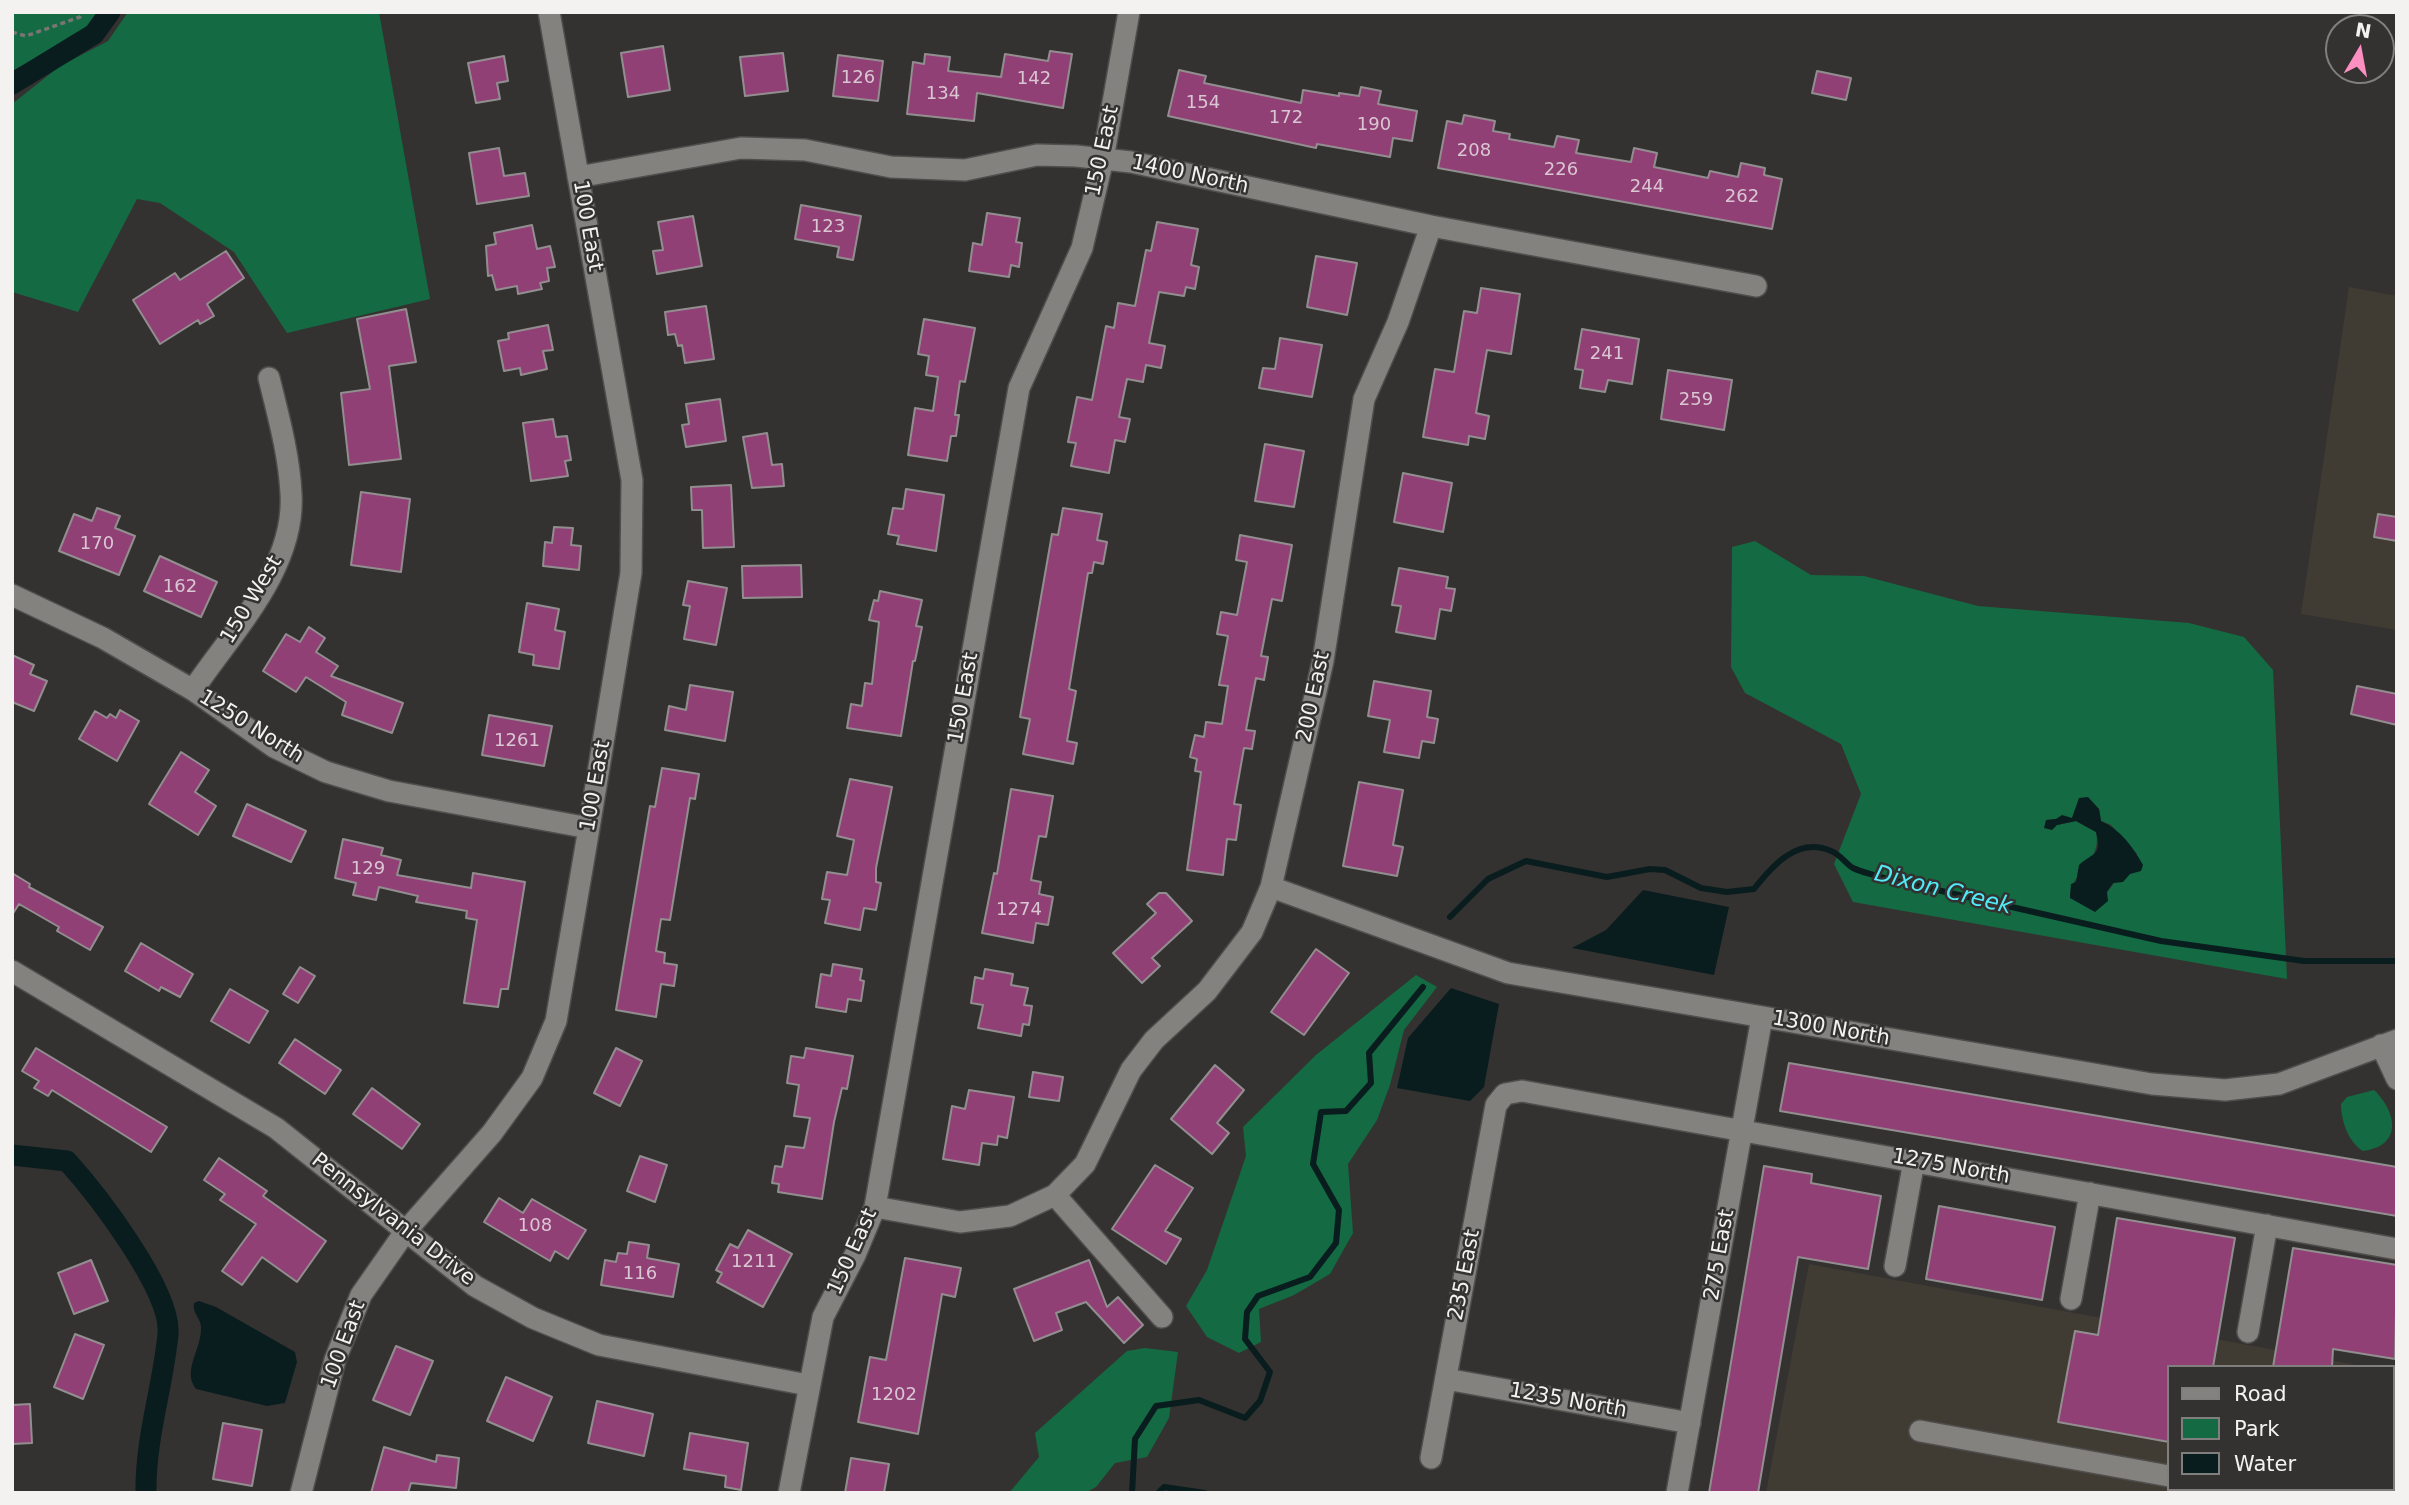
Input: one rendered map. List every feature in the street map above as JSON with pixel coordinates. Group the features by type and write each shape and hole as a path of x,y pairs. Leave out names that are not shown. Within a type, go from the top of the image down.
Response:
{"street":[{"name":"100 East","path":"302,1493 335,1360 361,1295 405,1232 492,1133 532,1078 556,1021 589,828 631,573 632,480 549,12"},
{"name":"150 East","path":"789,1493 823,1317 855,1255 875,1207 1019,387 1082,248 1103,159 1129,12"},
{"name":"1400 North","path":"578,177 741,148 805,150 891,167 965,170 1037,155 1103,159 1131,162 1431,226 1756,286"},
{"name":"200 East","path":"1055,1195 1085,1164 1131,1070 1154,1041 1207,991 1252,932 1271,887 1323,661 1364,399 1398,322 1431,226"},
{"name":"150 West","path":"193,690 271,576 286,536 291,494 269,377"},
{"name":"1250 North","path":"12,595 103,638 193,690 274,747 326,772 389,790 589,828"},
{"name":"1300 North","path":"1271,887 1508,973 2152,1084 2225,1090 2279,1084 2389,1042"},
{"name":"Pennsylvania Drive","path":"12,971 276,1128 475,1286 533,1318 599,1345 808,1385"},
{"name":"275 East","path":"1677,1493 1762,1017"},
{"path":"2389,1042 2397,1079"},
{"name":"1275 North","path":"1505,1094 1522,1091 1743,1129 2397,1249"},
{"name":"235 East","path":"1431,1458 1496,1105 1505,1094"},
{"path":"1895,1266 1914,1161"},
{"path":"2071,1299 2090,1193"},
{"path":"875,1207 960,1222 1010,1216 1055,1195 1163,1317"},
{"path":"2248,1332 2267,1225"},
{"name":"1235 North","path":"1446,1379 1690,1423"},
{"path":"1920,1431 2168,1476"}],"path":[{"path":"12,32 26,36 80,17 84,12"}],"shaded area":[{"path":"2349,287 2397,296 2397,630 2301,614"},
{"path":"1809,1264 2356,1365 2168,1365 2168,1491 2395,1491 2397,1372 2397,1493 1766,1493"}],"green space":[{"path":"12,12 101,12 84,32 12,71"},
{"path":"128,12 379,12 430,299 287,333 234,252 160,203 137,199 78,312 12,292 12,104 60,66 108,41"},
{"path":"1755,541 1811,575 1864,576 1978,606 2189,623 2244,637 2273,670 2287,979 1853,902 1834,864 1861,794 1841,744 1745,693 1731,667 1732,547","holes":["2079,799 2099,809 2101,821 2111,825 2137,854 2107,892 2085,904 2070,898 2071,889 2095,851 2096,832 2076,821 2057,825 2046,820 2072,818"]},
{"path":"1416,975 1437,987 1404,1030 1390,1085 1377,1120 1348,1164 1353,1233 1330,1274 1294,1295 1259,1309 1261,1342 1239,1353 1207,1337 1186,1306 1207,1270 1246,1156 1243,1127 1316,1055"},
{"path":"2374,1090 2388,1108 2392,1127 2385,1142 2376,1148 2363,1151 2353,1142 2346,1130 2341,1104 2347,1097"},
{"path":"1145,1348 1178,1352 1169,1418 1147,1457 1115,1463 1096,1487 1085,1493 1009,1493 1039,1457 1035,1433 1127,1351"}],"water":[{"path":"2088,797 2099,809 2101,821 2125,839 2143,865 2141,871 2130,874 2123,882 2113,883 2107,892 2108,901 2095,912 2070,898 2071,884 2076,882 2079,865 2097,850 2096,832 2076,821 2057,825 2052,830 2044,828 2046,820 2062,815 2072,818 2079,798"},
{"path":"1643,890 1729,907 1714,975 1572,948 1606,930"},
{"path":"1451,988 1499,1004 1484,1087 1470,1101 1397,1088 1408,1038"},
{"path":"199,1301 216,1307 295,1352 297,1362 285,1403 267,1406 196,1389 192,1382 191,1368 200,1337 201,1325 194,1310 194,1303"}],"building":[{"path":"663,46 670,90 628,97 621,53"},
{"path":"1050,51 1072,54 1063,108 977,93 974,121 907,114 913,62 924,64 925,54 950,57 948,71 1001,77 1005,54 1048,61"},
{"path":"783,53 788,91 745,96 740,57"},
{"path":"838,55 883,61 878,101 833,96"},
{"path":"504,56 508,81 497,83 500,99 476,103 468,63"},
{"path":"1179,70 1206,76 1204,83 1301,103 1303,90 1339,96 1339,93 1359,96 1361,87 1381,91 1378,104 1417,111 1412,141 1393,138 1390,157 1317,144 1316,148 1168,116"},
{"path":"1817,71 1851,78 1846,100 1812,93"},
{"path":"1464,115 1495,121 1493,131 1510,134 1509,139 1554,147 1557,136 1579,140 1576,153 1631,162 1634,148 1657,153 1654,167 1708,178 1710,171 1738,177 1741,163 1765,168 1764,175 1782,179 1772,229 1438,168 1447,121 1462,124"},
{"path":"499,148 504,176 525,173 529,196 477,204 469,153"},
{"path":"801,205 861,216 853,260 837,257 839,247 795,239"},
{"path":"987,213 1020,218 1016,242 1022,243 1019,267 1011,265 1009,277 969,271 973,243 982,245"},
{"path":"693,216 702,266 657,274 653,251 663,250 658,222"},
{"path":"1157,222 1198,229 1191,265 1199,267 1195,289 1186,287 1184,296 1159,292 1149,343 1165,346 1161,368 1146,365 1143,382 1127,379 1119,417 1130,419 1125,442 1115,440 1109,473 1071,466 1076,443 1068,442 1077,397 1092,400 1106,326 1114,328 1118,303 1135,306 1146,250 1151,251"},
{"path":"532,225 537,249 550,246 555,267 547,268 549,281 540,283 542,289 518,294 517,286 496,290 492,275 488,276 486,246 496,244 494,233"},
{"path":"226,251 244,278 207,304 214,316 200,324 198,320 160,344 133,300 175,273 180,280"},
{"path":"1316,256 1357,263 1347,315 1307,307"},
{"path":"1481,288 1520,294 1511,354 1487,350 1476,413 1489,416 1485,439 1469,436 1468,445 1423,437 1435,369 1454,372 1464,311 1477,313"},
{"path":"706,306 714,359 685,363 682,345 678,346 675,334 668,335 665,312"},
{"path":"406,309 416,362 389,366 401,459 349,465 341,393 370,389 357,319"},
{"path":"924,319 975,328 965,382 960,381 955,415 959,415 956,436 951,436 947,461 908,455 915,408 933,411 938,377 926,375 929,356 918,354"},
{"path":"548,325 553,350 543,351 547,369 521,375 520,368 504,371 498,341 509,339 508,333"},
{"path":"1582,329 1639,339 1632,384 1608,380 1605,392 1580,388 1583,370 1575,369"},
{"path":"1280,338 1322,345 1312,397 1259,388 1263,368 1275,369"},
{"path":"1668,370 1732,380 1724,430 1661,419"},
{"path":"720,399 726,441 686,447 682,425 689,424 686,404"},
{"path":"553,419 556,437 567,436 571,460 565,461 568,476 531,481 523,423"},
{"path":"767,433 772,465 782,464 784,486 752,488 743,437"},
{"path":"1265,444 1304,451 1294,507 1255,501"},
{"path":"1403,473 1452,483 1443,532 1394,522"},
{"path":"731,485 734,547 703,548 702,510 692,510 691,487"},
{"path":"906,489 944,495 936,551 897,544 899,536 888,534 893,508 903,509"},
{"path":"361,492 410,499 401,572 351,565"},
{"path":"97,508 120,516 115,528 135,536 119,575 59,551 74,514 92,521"},
{"path":"1063,508 1102,514 1097,540 1107,542 1103,564 1094,562 1092,573 1088,573 1069,689 1076,691 1067,741 1077,743 1073,764 1023,754 1030,719 1020,717 1052,534 1058,535"},
{"path":"2378,514 2397,517 2397,541 2374,537"},
{"path":"554,527 573,528 571,545 581,546 579,570 543,566 545,542 552,543"},
{"path":"1240,535 1292,545 1282,601 1272,599 1261,656 1268,657 1264,680 1256,678 1246,730 1255,731 1252,749 1244,748 1234,804 1241,805 1236,840 1227,839 1223,875 1187,870 1201,772 1195,771 1197,759 1190,757 1195,735 1204,737 1206,722 1222,724 1228,686 1219,685 1228,636 1217,634 1221,612 1237,615 1247,562 1236,560"},
{"path":"160,556 217,582 201,617 144,591"},
{"path":"801,565 802,597 743,598 742,566"},
{"path":"1399,568 1448,577 1446,588 1455,589 1451,611 1440,609 1435,639 1396,632 1401,606 1392,605"},
{"path":"688,581 727,588 716,645 684,639 690,606 683,605"},
{"path":"880,591 922,600 916,626 922,627 913,661 901,736 847,728 851,704 862,706 865,683 872,684 879,622 869,620 874,600 878,601"},
{"path":"527,603 559,609 555,630 565,632 559,669 533,665 534,655 519,652"},
{"path":"309,627 325,638 316,652 338,666 331,676 403,703 392,733 342,715 346,702 306,677 296,692 263,671 286,634 300,642"},
{"path":"12,655 34,665 30,674 47,681 34,711 12,702"},
{"path":"1374,681 1431,691 1427,717 1438,719 1434,743 1422,741 1419,758 1384,752 1390,720 1368,716"},
{"path":"690,685 733,692 725,741 665,730 669,706 686,710"},
{"path":"2357,686 2397,694 2397,725 2351,714"},
{"path":"120,710 139,721 117,761 79,739 95,711 107,718 110,714 116,718"},
{"path":"489,715 552,726 544,766 482,755"},
{"path":"181,752 209,770 195,792 216,806 198,835 149,804"},
{"path":"662,768 699,774 695,799 690,798 670,920 661,919 656,951 665,953 664,963 677,965 674,986 661,984 656,1017 616,1010 650,806 655,807"},
{"path":"850,779 892,787 876,868 876,882 881,883 876,910 864,908 860,930 825,923 830,900 822,899 827,872 847,875 854,840 837,836"},
{"path":"1359,782 1403,790 1393,845 1403,847 1397,876 1343,866"},
{"path":"1011,789 1053,796 1046,837 1039,836 1031,880 1041,882 1039,894 1053,897 1048,925 1036,923 1033,943 982,933 994,873 997,874"},
{"path":"247,804 306,831 291,862 233,836"},
{"path":"343,839 383,848 381,855 401,860 397,875 471,888 473,873 525,882 508,989 501,989 498,1007 464,1003 477,920 466,918 467,911 416,902 418,896 379,887 376,900 353,895 356,883 335,878"},
{"path":"12,873 30,884 29,887 103,927 90,950 57,931 59,927 19,904 12,915"},
{"path":"1159,893 1166,893 1192,921 1152,958 1160,966 1142,983 1113,953 1156,913 1147,904"},
{"path":"141,943 193,974 180,997 161,987 159,991 125,971"},
{"path":"1316,949 1349,973 1304,1035 1271,1012"},
{"path":"833,964 862,969 860,980 864,981 861,1001 848,999 846,1012 816,1007 821,974 831,976"},
{"path":"300,967 315,976 298,1003 283,994"},
{"path":"985,969 1013,974 1011,985 1028,988 1024,1005 1032,1006 1029,1025 1023,1024 1021,1036 978,1028 983,1005 971,1003 975,977 983,979"},
{"path":"230,989 268,1011 249,1043 211,1021"},
{"path":"295,1039 341,1070 325,1094 279,1063"},
{"path":"36,1048 167,1127 151,1152 52,1090 48,1096 34,1088 39,1081 22,1071"},
{"path":"616,1048 642,1061 620,1106 594,1093"},
{"path":"806,1048 853,1056 847,1089 842,1088 834,1122 822,1199 778,1192 779,1184 772,1183 775,1166 782,1167 786,1146 804,1148 810,1118 794,1116 799,1085 787,1083 791,1056 804,1058"},
{"path":"1789,1063 2397,1167 2397,1216 1780,1111"},
{"path":"1215,1065 1244,1090 1217,1123 1229,1133 1212,1154 1171,1119"},
{"path":"1033,1072 1063,1077 1059,1101 1029,1097"},
{"path":"372,1088 420,1124 402,1149 353,1114"},
{"path":"969,1090 1014,1097 1007,1138 998,1136 997,1145 982,1143 979,1165 943,1159 952,1106 965,1109"},
{"path":"640,1156 667,1165 655,1202 627,1191"},
{"path":"219,1158 267,1191 263,1196 326,1241 297,1282 262,1257 242,1285 222,1271 256,1224 220,1200 225,1194 204,1180"},
{"path":"1155,1165 1193,1188 1165,1231 1181,1239 1166,1264 1112,1229"},
{"path":"1764,1166 1812,1174 1811,1183 1881,1196 1868,1269 1798,1257 1758,1493 1709,1493"},
{"path":"499,1198 523,1213 532,1199 586,1230 568,1259 555,1251 550,1261 484,1222"},
{"path":"1939,1206 2055,1227 2042,1300 1926,1279"},
{"path":"2117,1218 2235,1238 2213,1365 2168,1365 2168,1442 2058,1422 2075,1331 2098,1335"},
{"path":"748,1230 792,1254 763,1307 717,1282 722,1273 716,1270 730,1244 738,1248"},
{"path":"629,1242 649,1245 647,1258 679,1264 673,1297 601,1285 605,1260 616,1262 618,1253 627,1254"},
{"path":"2293,1248 2397,1265 2395,1359 2333,1349 2332,1365 2273,1365"},
{"path":"905,1258 961,1268 955,1297 942,1294 918,1434 858,1422 870,1357 886,1360"},
{"path":"91,1260 108,1301 74,1314 58,1273"},
{"path":"1089,1260 1107,1307 1118,1297 1143,1325 1124,1343 1086,1302 1056,1313 1062,1330 1034,1341 1014,1289"},
{"path":"75,1334 104,1345 83,1399 54,1387"},
{"path":"396,1346 433,1361 410,1415 373,1400"},
{"path":"506,1377 552,1397 533,1441 487,1421"},
{"path":"597,1401 653,1414 644,1456 588,1443"},
{"path":"30,1404 32,1443 12,1444 12,1405"},
{"path":"223,1423 262,1430 252,1486 213,1479"},
{"path":"690,1433 748,1443 741,1490 725,1487 726,1476 684,1469"},
{"path":"384,1447 436,1462 437,1455 459,1458 456,1488 411,1483 408,1493 371,1493"},
{"path":"851,1458 889,1464 884,1493 845,1493"}],"waterway":[{"path":"12,84 94,34 110,12"},
{"name":"Dixon Creek","path":"1450,917 1488,879 1526,861 1607,877 1650,869 1665,870 1701,888 1727,892 1754,889 1769,871 1787,856 1797,850 1819,847 1834,853 1853,868 1880,877 2161,941 2304,961 2397,961"},
{"name":"Dixon Creek","path":"1132,1493 1135,1439 1156,1406 1199,1400 1245,1418 1260,1401 1270,1372 1245,1339 1247,1312 1258,1296 1310,1277 1336,1243 1339,1210 1313,1164 1321,1112 1346,1111 1371,1083 1369,1053 1423,987"},
{"path":"12,1155 67,1161 113,1218 158,1293 166,1316 168,1334 148,1453 146,1493"},
{"path":"1158,1493 1164,1487 1205,1493"}]}
